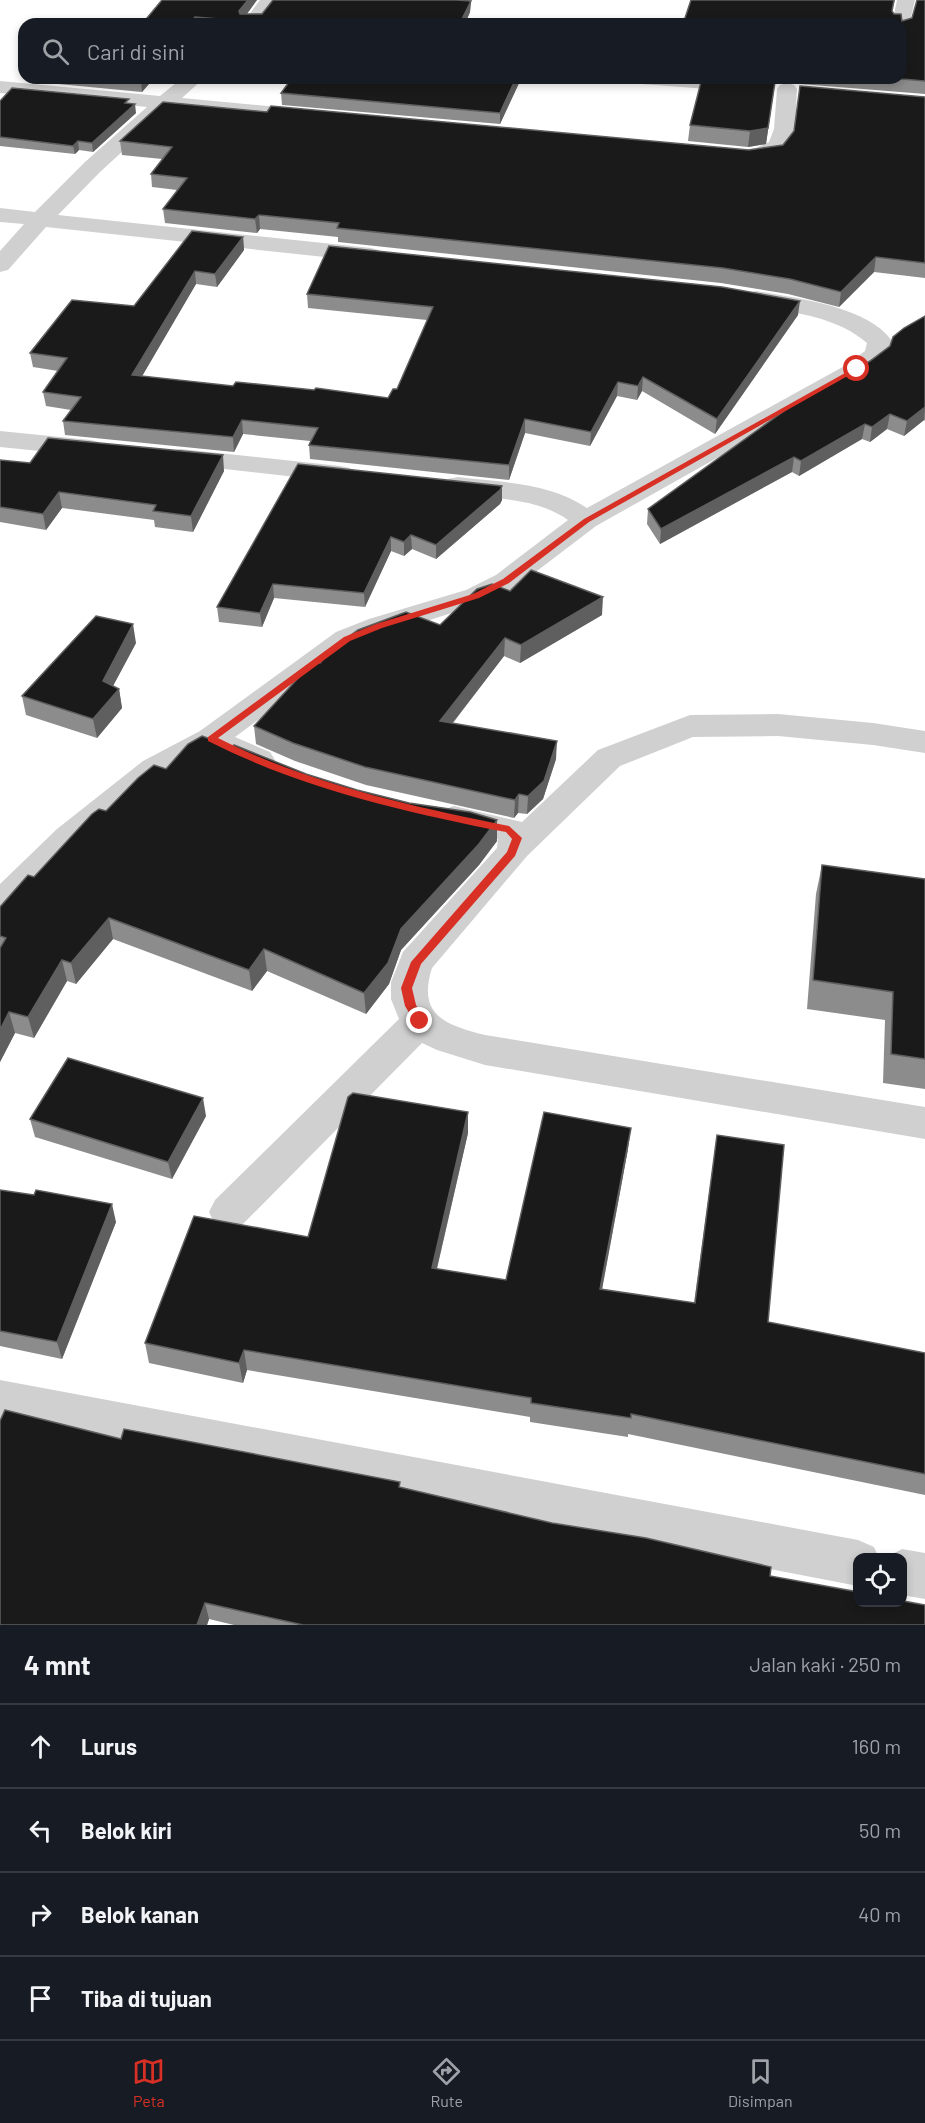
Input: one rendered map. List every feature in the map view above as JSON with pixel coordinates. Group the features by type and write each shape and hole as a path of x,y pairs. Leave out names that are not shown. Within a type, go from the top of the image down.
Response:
{"street":[{"path":"256,18 270,0"},
{"path":"903,18 906,0"},
{"path":"0,265 40,219 102,157 186,84"},
{"path":"721,84 810,92"},
{"path":"0,87 330,118"},
{"path":"722,153 754,155 774,152 782,136 787,89"},
{"path":"0,215 392,257"},
{"path":"0,905 69,837 154,769 212,739 347,639 379,626 476,596 506,581 586,520 857,369 877,354 880,341 869,330 847,321 778,302 732,294"},
{"path":"0,439 119,451"},
{"path":"155,455 370,477"},
{"path":"430,483 520,492 565,505 586,520"},
{"path":"925,742 873,734 778,725 690,726 609,758 516,846 416,962 406,988 411,1006 420,1021 431,1032 453,1042 485,1050 925,1123"},
{"path":"212,739 240,753 280,768"},
{"path":"432,814 509,830 517,838 516,846"},
{"path":"229,1212 420,1021"},
{"path":"0,1400 853,1562"},
{"path":"907,1573 925,1576"}],"building":[{"path":"162,0 248,0 239,11 240,14 262,14 273,0 471,1 462,18 147,18"},
{"path":"691,0 894,0 892,11 894,14 901,14 902,18 685,18"},
{"path":"917,0 925,0 925,81 907,79 907,20 912,18"},
{"path":"288,84 513,84 500,113 281,93"},
{"path":"700,84 775,84 768,128 750,131 690,125"},
{"path":"800,86 925,97 925,263 876,257 841,292 790,279 723,268 337,228 339,223 259,215 255,219 163,209 187,178 151,174 172,147 120,141 163,102 267,112 271,106 749,150 783,145 794,131"},
{"path":"12,88 129,99 125,103 135,104 92,143 78,141 73,146 0,137 0,101"},
{"path":"192,231 243,237 215,274 195,271 132,375 233,386 236,382 314,390 316,388 388,398 393,389 397,389 433,307 307,294 329,246 722,287 800,301 717,419 643,377 638,386 618,382 591,432 525,419 509,465 309,445 318,428 242,420 233,437 63,421 81,397 43,392 67,358 30,353 72,300 134,306"},
{"path":"925,316 925,407 907,421 890,414 872,427 865,424 801,461 794,457 661,529 648,509 795,403 870,361 890,346 893,337 904,328"},
{"path":"48,438 223,455 191,516 153,511 156,505 59,492 43,514 0,507 0,460 30,463"},
{"path":"298,464 502,486 436,545 411,535 404,542 391,537 364,593 273,584 260,613 217,607"},
{"path":"531,570 603,597 521,645 505,638 440,721 557,741 544,781 528,796 519,794 515,800 365,767 293,743 254,726 311,664 315,661 320,663 332,649 358,630 406,612 440,625 477,589 492,584 510,591"},
{"path":"96,616 133,624 103,681 119,689 93,719 22,696"},
{"path":"202,736 232,747 234,745 306,774 357,790 409,803 470,812 497,820 479,844 401,929 388,963 364,993 264,949 249,970 109,918 71,963 62,960 28,1017 9,1012 0,1030 0,948 6,938 0,936 0,907 28,875 34,877 92,814 99,809 106,811 154,765 166,769 188,744"},
{"path":"822,865 925,879 925,1059 891,1054 893,992 813,980"},
{"path":"68,1058 203,1098 168,1162 30,1119"},
{"path":"353,1093 468,1112 432,1268 506,1280 544,1112 631,1128 600,1289 695,1303 717,1135 784,1145 768,1322 925,1353 925,1474 631,1414 631,1418 531,1403 531,1398 244,1350 239,1363 145,1343 194,1216 308,1237 348,1097"},
{"path":"0,1190 34,1195 36,1190 112,1204 57,1342 0,1331"},
{"path":"5,1410 121,1439 124,1429 400,1482 399,1487 552,1523 646,1538 771,1567 770,1576 853,1591 853,1607 907,1607 907,1602 925,1605 925,1625 303,1625 205,1603 197,1625 0,1625 0,1421"}],"route":[{"path":"420,1021 411,1006 406,988 416,962 512,853 517,838 509,830 494,826 411,810 364,798 240,753 212,739 347,639 379,626 476,596 506,581 586,520 857,369"}]}
